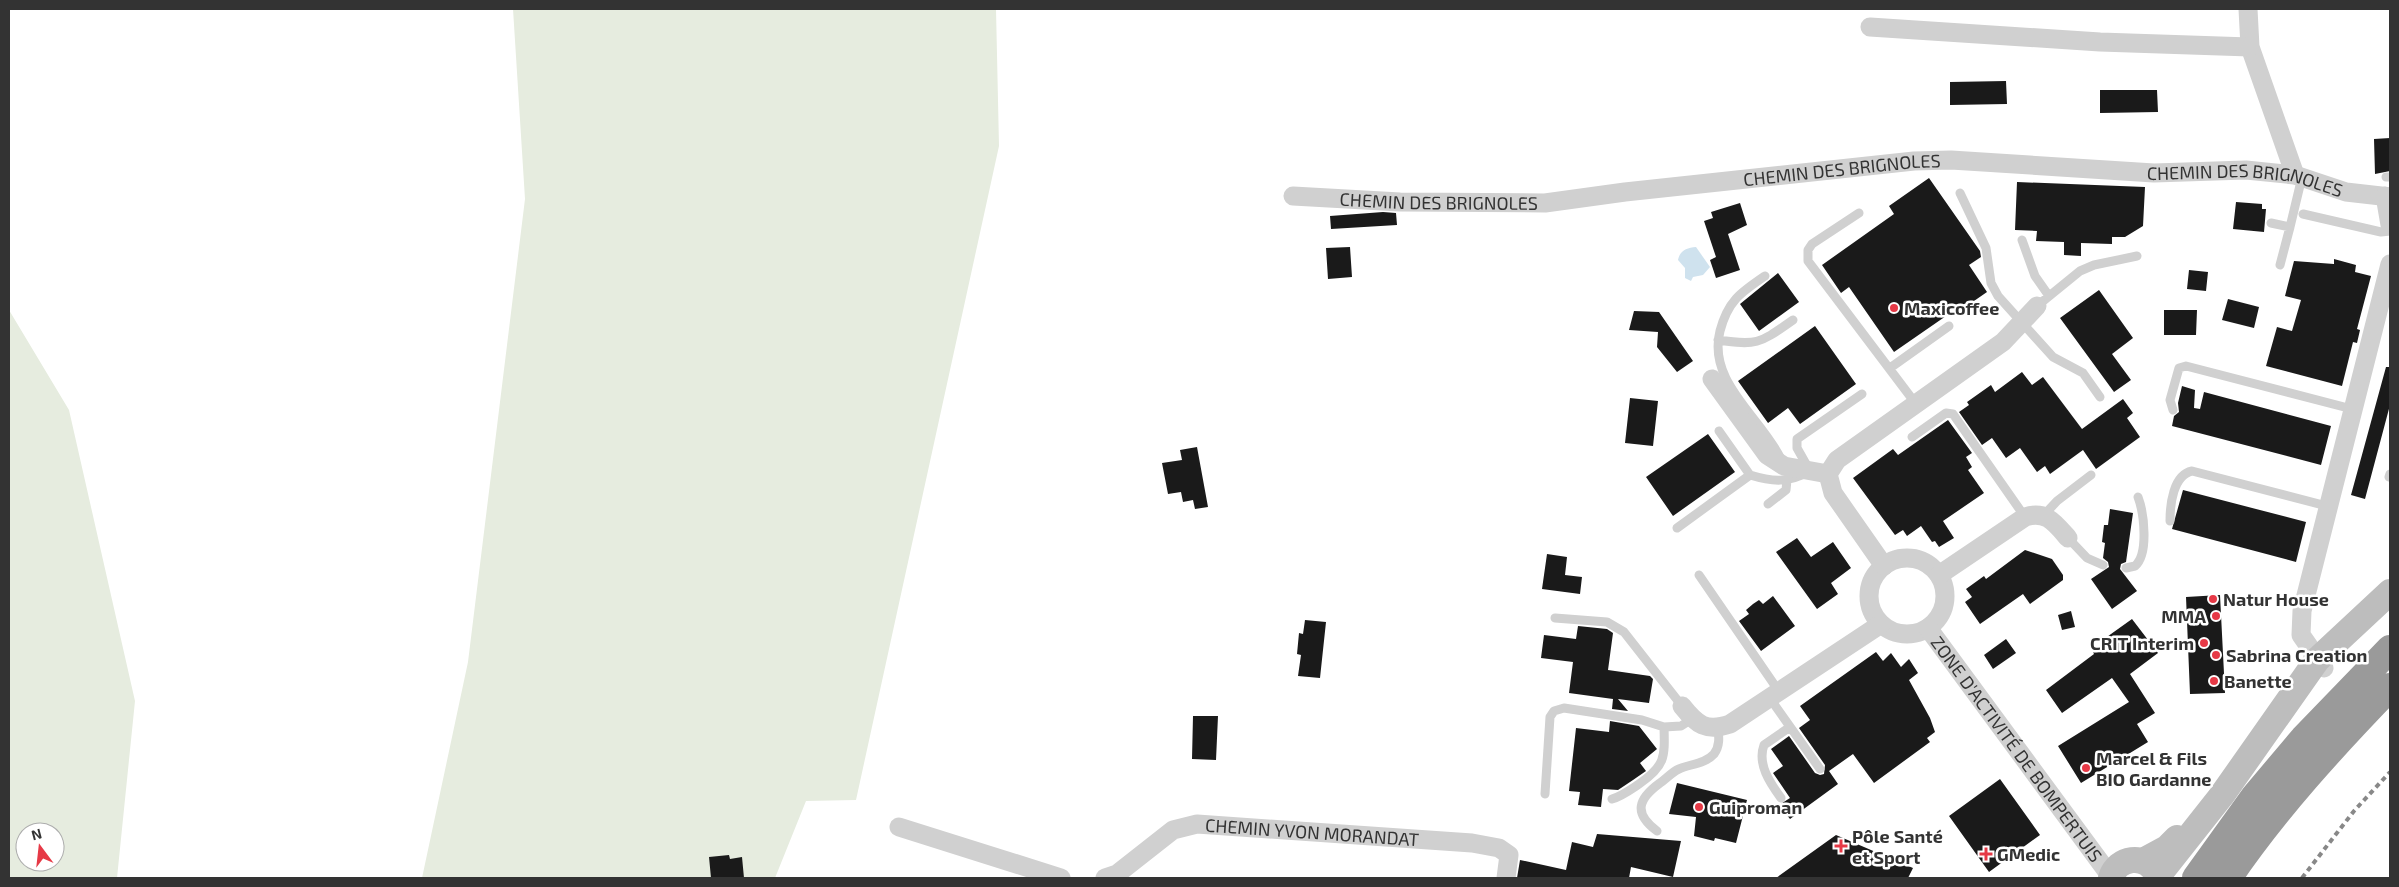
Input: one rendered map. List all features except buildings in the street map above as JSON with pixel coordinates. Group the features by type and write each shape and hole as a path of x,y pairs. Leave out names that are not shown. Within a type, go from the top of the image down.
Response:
{"highway":[{"path":"2196,878 2255,796 2304,738 2390,649"},
{"path":"2228,878 2254,840 2313,768 2390,687"}],"street":[{"path":"2248,9 2250,47 2299,176"},
{"path":"1870,27 2100,42 2250,47"},
{"name":"CHEMIN DES BRIGNOLES","path":"1293,196 1400,202 1545,203 1914,161 1951,160 2154,173 2246,170 2299,176 2346,192 2388,196"},
{"path":"2388,196 2390,225"},
{"path":"2320,664 2301,635 2301,621 2327,506 2390,264"},
{"path":"1712,379 1767,455 1786,473 1819,473 2003,342 2043,301"},
{"path":"1819,473 1884,566"},
{"path":"1687,713 1706,727 1718,728 1730,724 1881,624 1870,605 1869,594 1876,573 1895,560 1913,559 1930,566 1939,574 2034,516 2054,521 2068,538"},
{"name":"ZONE D'ACTIVITÉ DE BOMPERTUIS","path":"1881,624 1891,631 1903,634 1916,633 1928,628 1937,620 1944,604 1944,586 1939,574"},
{"path":"2109,875 2126,861 2153,872 2213,806 2248,759 2286,701 2390,592"},
{"path":"2320,664 2390,601"},
{"name":"ZONE D'ACTIVITÉ DE BOMPERTUIS","path":"1928,628 2109,875"},
{"name":"CHEMIN YVON MORANDAT","path":"1105,878 1117,874 1173,830 1196,824 1472,843 1499,848 1509,854 1506,878"},
{"path":"899,827 1061,878"}],"lane":[{"path":"2280,264 2290,227 2299,176"},
{"path":"1960,193 1986,248 1991,283 1998,296 2053,357 2083,373 2100,397"},
{"path":"1859,213 1812,244 1808,250 1808,261 1916,404"},
{"path":"2303,214 2380,232 2390,231"},
{"path":"2271,223 2290,227"},
{"path":"2022,240 2043,301 2080,271 2094,265 2137,256"},
{"path":"1765,276 1732,300 1724,317 1718,340 1717,358 1723,374 1743,395 1779,454 1786,473 1786,490 1768,504"},
{"path":"1718,340 1744,344 1755,343 1764,340 1793,320"},
{"path":"1890,368 1949,326"},
{"path":"2173,410 2170,400 2179,368 2186,366 2352,409"},
{"path":"1819,473 1797,448 1797,439 1862,394"},
{"path":"1912,436 1946,413 1953,414 2034,516 2091,475"},
{"path":"1719,431 1750,475 1767,480 1786,473"},
{"path":"2170,521 2170,512 2179,478 2184,472 2192,471 2327,506"},
{"path":"1677,528 1750,475"},
{"path":"2126,568 2135,566 2142,556 2143,515 2138,497"},
{"path":"2068,538 2086,558 2103,565"},
{"path":"1699,575 1773,694 1790,727 1820,769"},
{"path":"1545,794 1550,717 1554,711 1564,708 1642,720 1664,727 1681,726 1687,713 1624,632 1607,622 1555,618"},
{"path":"1612,799 1621,796 1657,772 1664,752 1664,727"},
{"path":"1781,798 1766,774 1762,750 1764,745 1790,727"},
{"path":"1657,831 1646,823 1641,811 1646,794 1678,770 1706,760 1713,754 1719,745 1718,728"}],"shaded area":[{"path":"513,9 996,9 999,146 856,800 806,801 775,878 422,878 468,662 525,199"},
{"path":"9,310 69,410 135,701 117,878 9,878"}],"water":[{"path":"1696,247 1710,267 1703,275 1693,277 1691,281 1685,278 1685,268 1678,260 1684,250"}],"railway":[{"path":"2302,878 2354,811 2390,772"}],"place":[{"name":"Maxicoffee","path":"1894,308"},
{"name":"Natur House","path":"2213,599"},
{"name":"MMA","path":"2216,616"},
{"name":"CRIT Interim","path":"2204,643"},
{"name":"Sabrina Creation","path":"2216,655"},
{"name":"Banette","path":"2214,681"},
{"name":"Marcel & Fils BIO Gardanne","path":"2086,768"},
{"name":"Guiproman","path":"1699,807"},
{"name":"Pôle Santé et Sport","path":"1841,846"},
{"name":"GMedic","path":"1986,854"}]}
